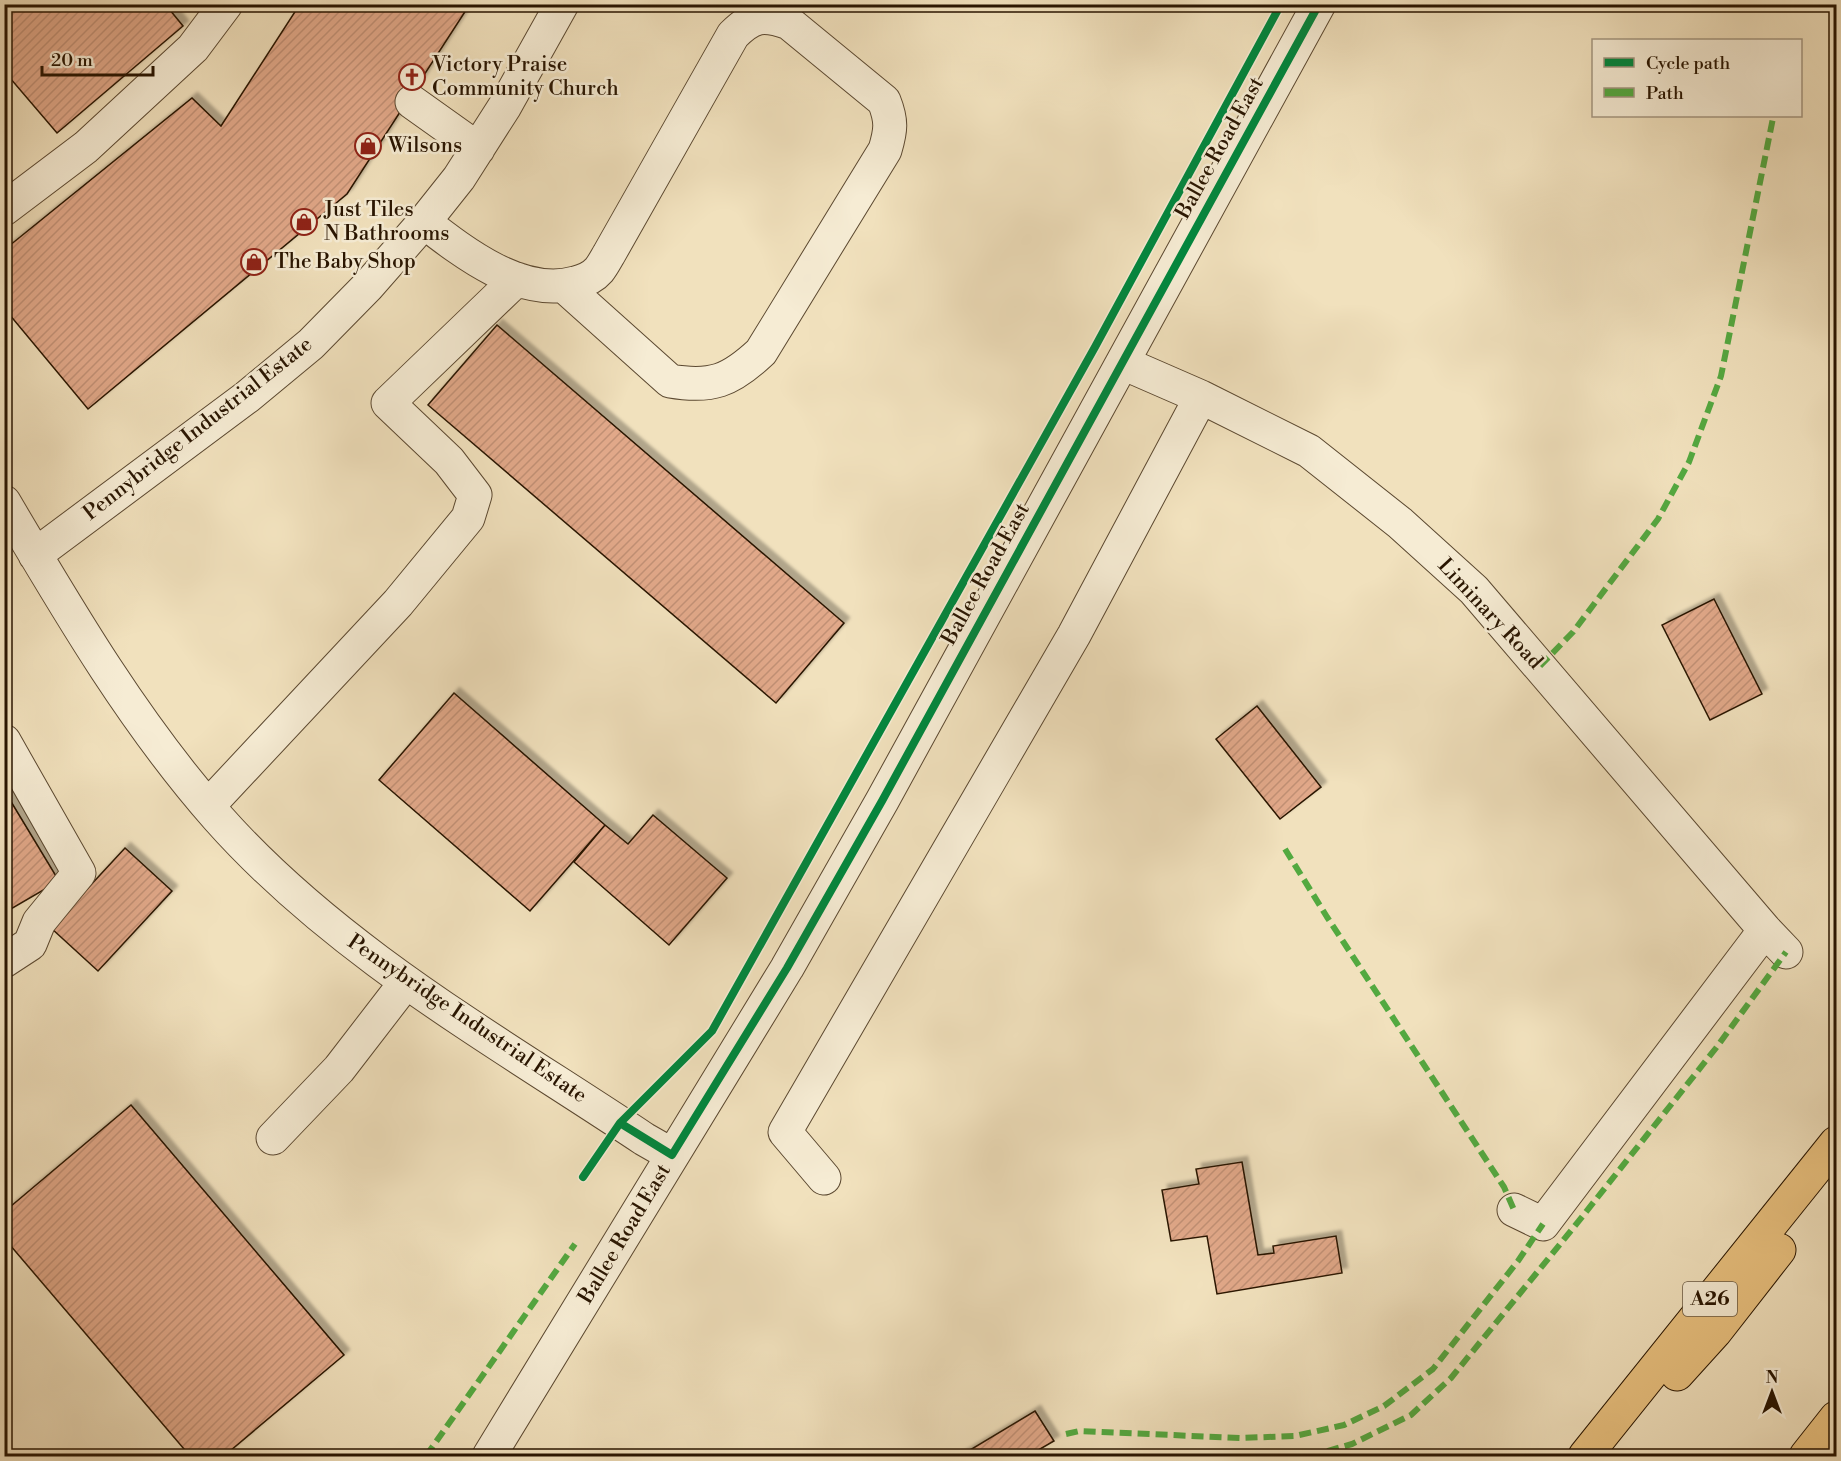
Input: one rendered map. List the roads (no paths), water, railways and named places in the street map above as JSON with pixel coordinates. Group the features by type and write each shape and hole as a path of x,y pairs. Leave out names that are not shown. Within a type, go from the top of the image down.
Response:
{"highway":[{"name":"A26","path":"1585,1456 1836,1143"},
{"path":"1604,1456 1714,1332 1836,1177"},
{"path":"1806,1456 1836,1418"}],"street":[{"path":"4,209 86,147 193,48 226,4"},
{"name":"Pennybridge Industrial Estate","path":"35,555 247,397 310,344 368,286 459,178 505,106 562,4"},
{"name":"Ballee Road East","path":"489,1456 793,957 882,801 1319,4"},
{"path":"424,222 458,249 517,279 537,285 564,286 586,280 598,271 729,42 745,23 758,18 776,19 789,23 884,101 891,117 890,135 885,150 761,352 741,371 713,382 694,385 670,381 564,286"},
{"path":"412,102 478,149"},
{"path":"208,806 398,603 468,518 475,495 449,461 388,403 517,279"},
{"name":"Liminary Road","path":"1123,363 1201,397 1309,451 1400,523 1474,590 1776,941 1543,1224 1514,1210"},
{"path":"824,1178 785,1132 1074,635 1201,397"},
{"name":"Pennybridge Industrial Estate","path":"4,502 135,714 208,806 273,874 338,931 406,982 672,1155"},
{"path":"4,741 79,873 39,922 30,944 4,961"},
{"path":"273,1138 339,1069 406,982"}],"place":[{"name":"Victory Praise Community Church","path":"412,77"},
{"name":"Wilsons","path":"368,146"},
{"name":"Just Tiles N Bathrooms","path":"304,222"},
{"name":"The Baby Shop","path":"254,262"}]}
